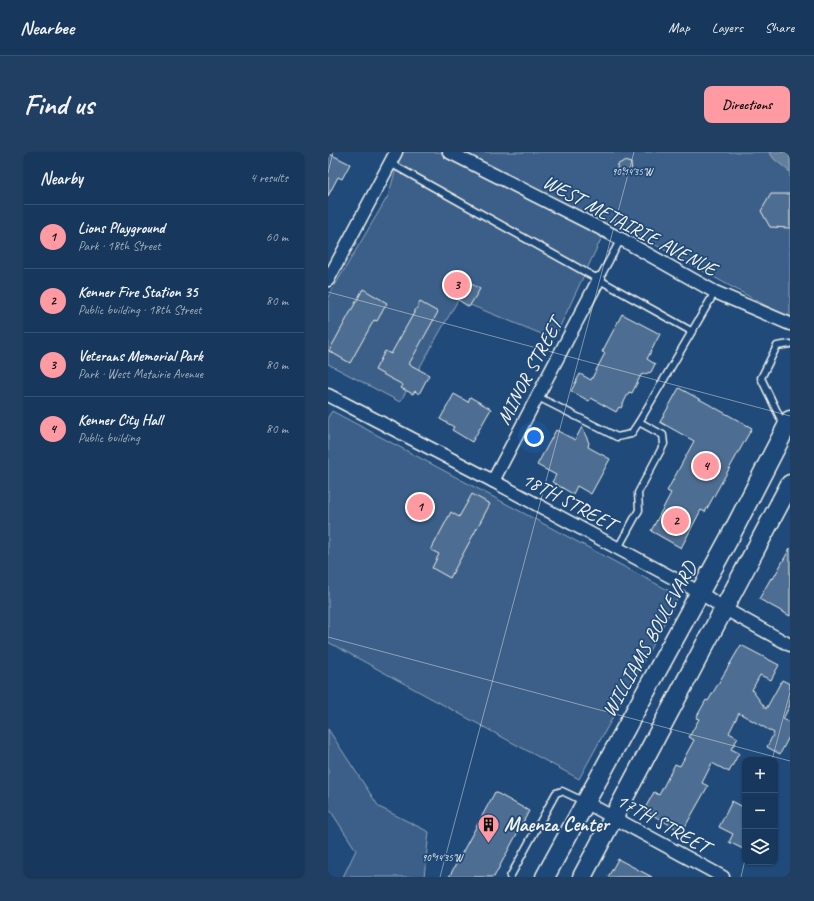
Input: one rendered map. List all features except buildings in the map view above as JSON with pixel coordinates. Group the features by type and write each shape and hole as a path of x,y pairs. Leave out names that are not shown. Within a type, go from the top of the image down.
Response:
{"main road":[{"name":"WILLIAMS BOULEVARD","path":"545,877 735,527 788,425"},
{"path":"582,877 790,484"},
{"path":"735,527 751,532 761,539"}],"street":[{"name":"WEST METAIRIE AVENUE","path":"452,154 621,239 715,292 790,324"},
{"path":"328,280 393,157"},
{"name":"MINOR STREET","path":"493,481 600,279"},
{"name":"18TH STREET","path":"328,395 618,548 790,644"},
{"name":"17TH STREET","path":"585,802 715,875"}],"lane":[{"path":"393,157 691,331"},
{"path":"600,279 621,239"},
{"path":"538,397 617,437 631,434 715,292"},
{"path":"788,425 761,378 777,346 790,344"},
{"path":"618,548 639,510 638,493 664,444 663,435 639,422"},
{"path":"510,877 556,793 562,791 585,802"}],"shaded area":[{"path":"401,152 790,152 790,319 610,220 554,339 458,300 400,402 328,364 328,297 388,196"},
{"path":"769,152 787,152 790,154 790,172 774,159"},
{"path":"332,411 679,596 579,779 328,642 328,417"},
{"path":"328,729 379,807 429,832 424,877 343,877 356,850 328,807"}],"place":[{"name":"Veterans Memorial Park","path":"457,285"},
{"name":"Kenner City Hall","path":"706,466"},
{"name":"Lions Playground","path":"420,507"},
{"name":"Kenner Fire Station 35","path":"676,521"},
{"name":"Maenza Center","path":"489,844"}]}
